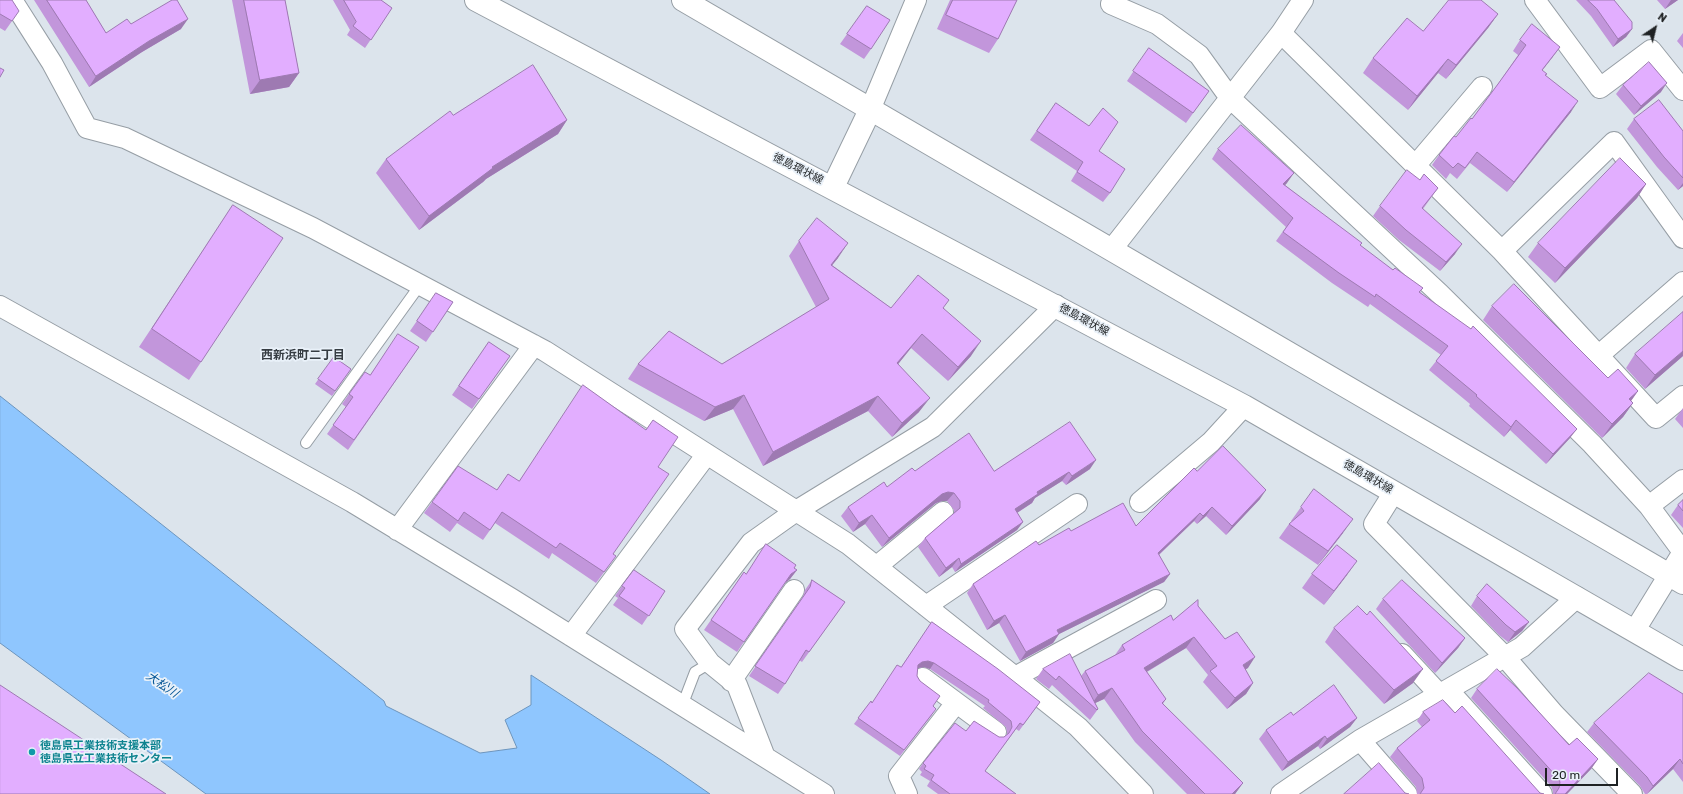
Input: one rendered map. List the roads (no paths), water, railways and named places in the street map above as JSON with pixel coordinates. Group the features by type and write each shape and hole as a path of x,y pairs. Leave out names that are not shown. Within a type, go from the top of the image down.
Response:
{"main road":[{"name":"徳島環状線","path":"476,0 833,187 1244,406 1683,659"},
{"path":"682,0 1112,249 1676,579"},
{"path":"833,187 870,110"}],"street":[{"path":"12,0 52,63 87,128 126,138 313,228 534,345 848,544 1078,727 1144,794"},
{"path":"870,110 916,0"},
{"path":"1112,249 1281,33 1303,0"},
{"path":"1535,0 1600,88 1651,50 1683,90"},
{"path":"1110,4 1157,24 1199,55 1230,98 1446,300 1592,444 1649,506 1683,552 1676,579 1635,630"},
{"path":"1281,33 1502,251 1656,418 1683,396"},
{"path":"1415,166 1482,87"},
{"path":"1502,251 1614,142 1683,238"},
{"path":"1598,356 1683,282"},
{"path":"765,757 736,685 710,663 686,629 751,543 796,511 932,427 1056,305"},
{"path":"0,306 352,502 571,636 824,794"},
{"path":"397,530 534,345"},
{"path":"1140,502 1211,442 1244,406"},
{"path":"571,636 706,454"},
{"path":"1649,506 1683,480"},
{"path":"1394,492 1374,524 1505,657 1554,714 1632,794"},
{"path":"926,606 1077,504"},
{"path":"877,566 943,512"},
{"path":"731,681 794,590"},
{"path":"1281,794 1360,740 1522,647 1577,597"},
{"path":"1015,677 1156,600"},
{"path":"1388,638 1444,692 1542,794"},
{"path":"923,678 996,732"},
{"path":"907,794 899,776 956,703"},
{"path":"1360,740 1406,794"}],"lane":[{"path":"306,443 420,285"},
{"path":"682,706 695,672 710,663"}],"water":[{"name":"大松川","path":"0,396 384,701 386,706 480,753 517,748 505,720 531,705 531,675 710,794 206,794 0,643"}],"place":[{"name":"徳島県工業技術支援本部 徳島県立工業技術センター","path":"32,752"}],"district":[{"name":"西新浜町二丁目","path":"303,356"}]}
